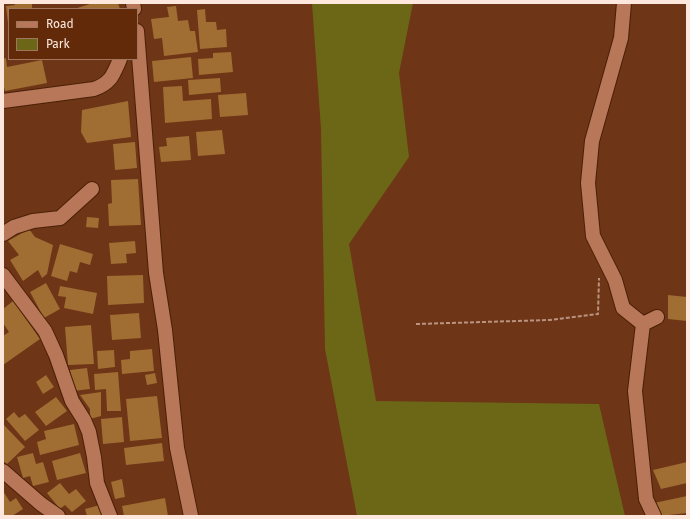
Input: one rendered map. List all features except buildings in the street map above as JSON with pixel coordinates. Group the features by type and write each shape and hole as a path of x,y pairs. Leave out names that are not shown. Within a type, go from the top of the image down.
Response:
{"street":[{"path":"624,3 621,38 592,141 588,183 593,236 615,280 623,308 643,324"},
{"path":"138,44 156,273 165,330 177,448 191,516"},
{"path":"3,101 94,89 105,85 112,77 120,60"},
{"path":"3,234 14,227 33,221 60,218 92,190"},
{"path":"3,275 45,331 56,355 72,400 84,420 89,432 97,483 110,516"},
{"path":"643,324 658,317"},
{"path":"643,324 635,391 646,499 654,516"},
{"path":"3,471 41,504 58,516"}],"path":[{"path":"416,324 550,320 598,314 599,270"}],"green space":[{"path":"312,3 413,3 399,73 409,157 349,244 376,401 599,404 625,516 357,516 325,349 321,129"}]}
